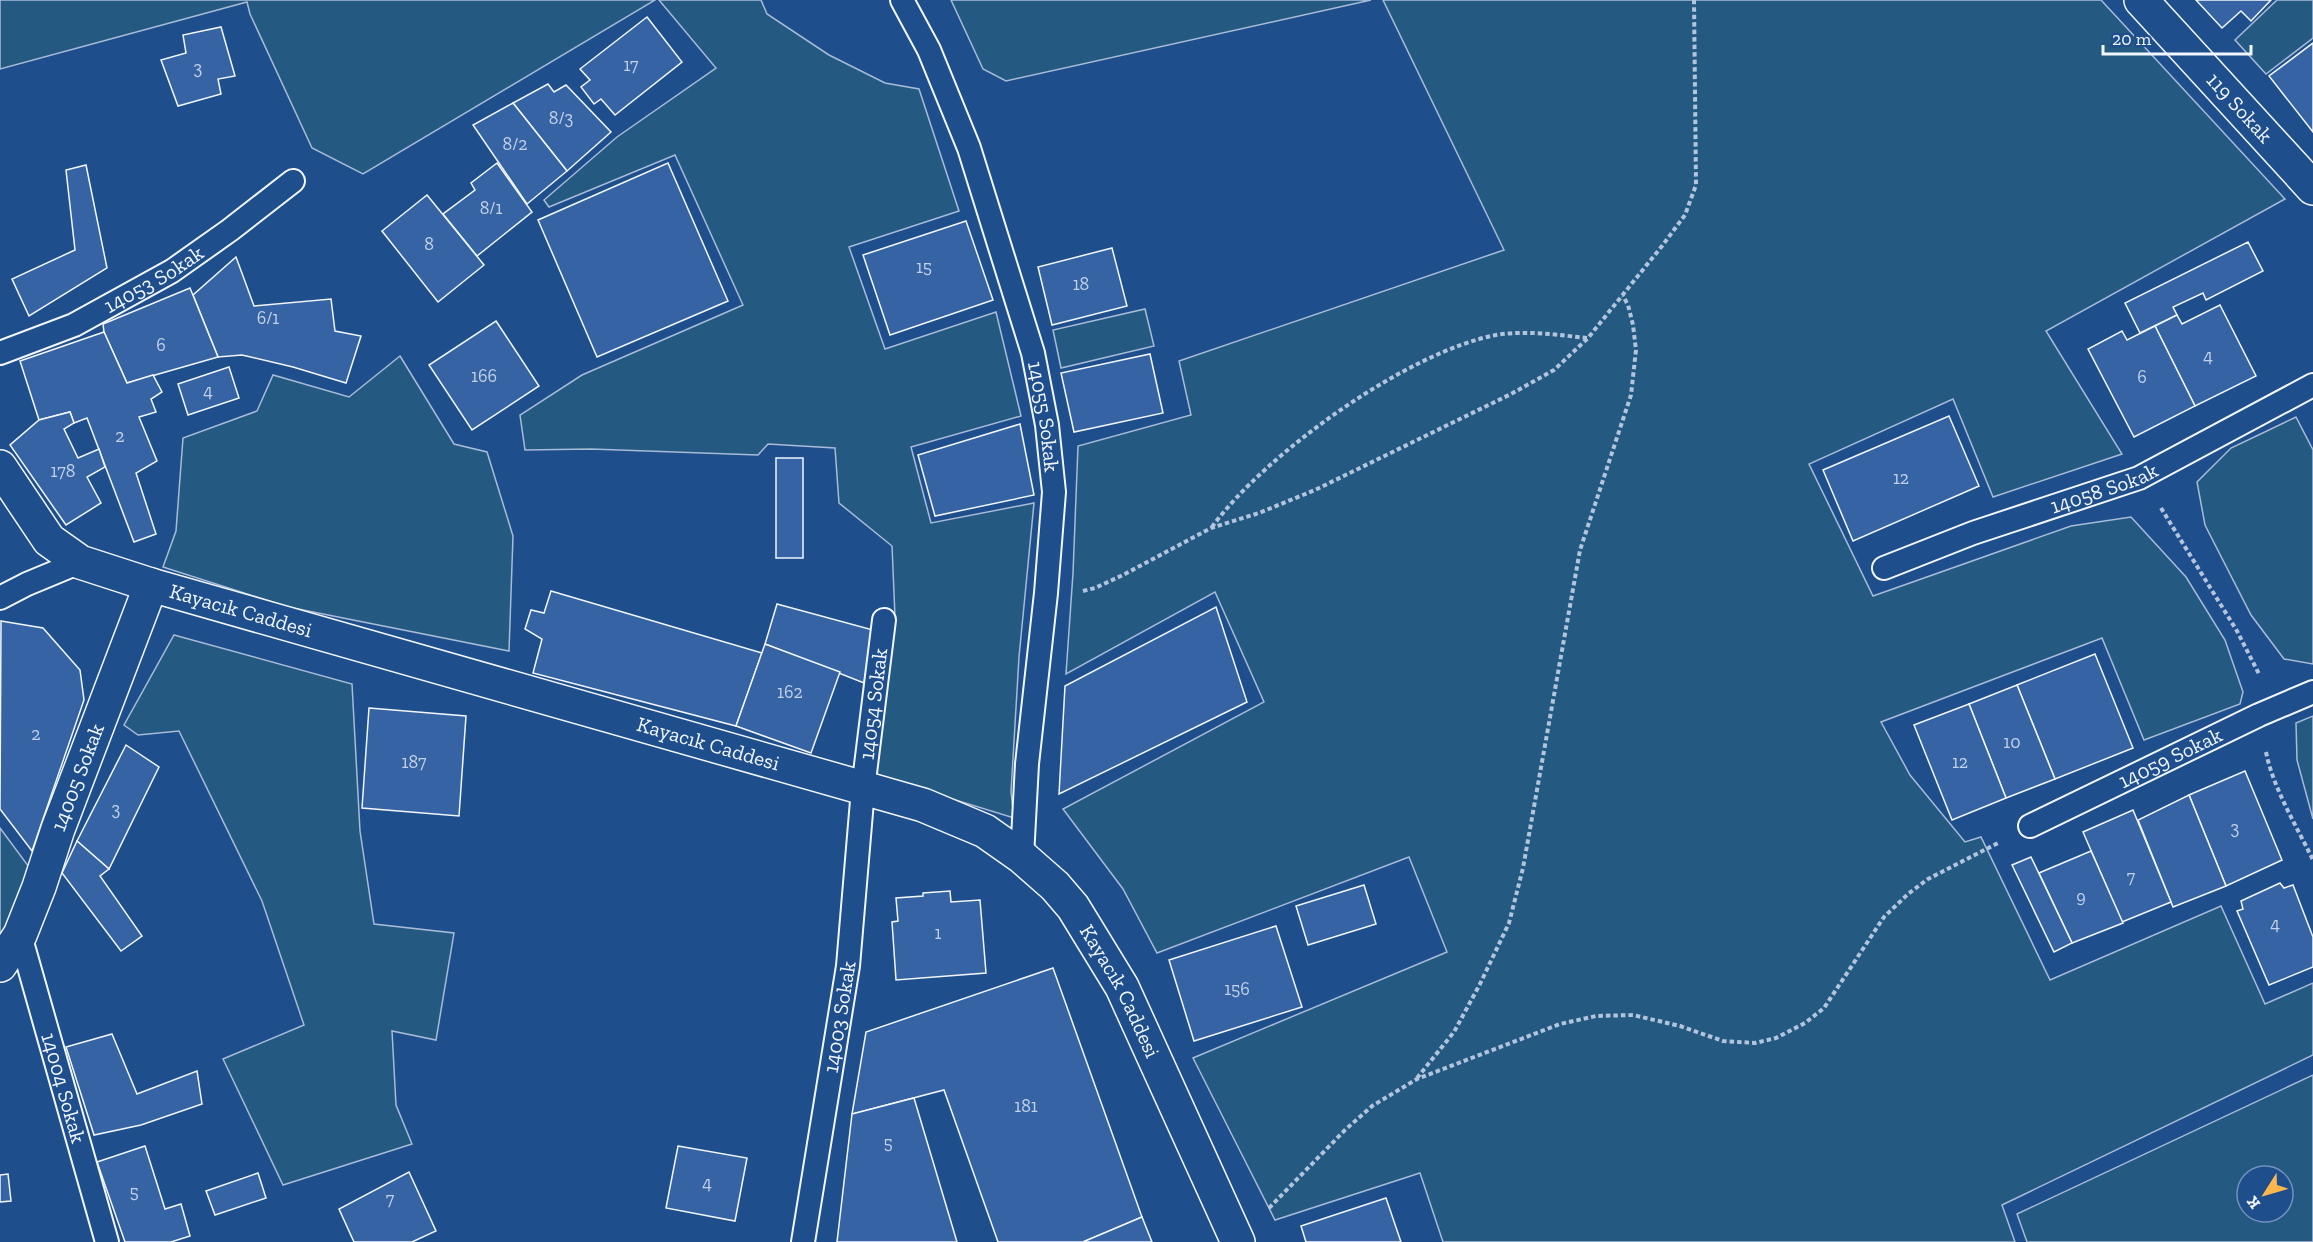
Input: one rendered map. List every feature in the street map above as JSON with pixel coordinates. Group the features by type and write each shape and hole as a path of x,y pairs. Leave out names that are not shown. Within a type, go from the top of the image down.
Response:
{"main road":[{"name":"119 Sokak","path":"2141,0 2313,189"},
{"name":"Kayacık Caddesi","path":"0,467 49,540 80,562 151,585 923,805 985,831 1022,857 1055,886 1073,908 1122,987 1237,1241"},
{"name":"14005 Sokak","path":"0,965 20,935 151,585"}],"lane":[{"name":"14055 Sokak","path":"902,0 929,50 969,148 1033,353 1047,425 1054,492 1046,592 1027,764 1022,857"},
{"name":"14053 Sokak","path":"0,353 74,325 172,271 293,181"},
{"name":"14058 Sokak","path":"1884,568 1973,533 2139,478 2313,385"},
{"path":"0,598 80,562"},
{"name":"14054 Sokak","path":"863,789 884,620"},
{"name":"14059 Sokak","path":"2030,826 2259,715 2313,692"},
{"name":"14003 Sokak","path":"803,1242 848,966 863,789"},
{"name":"14004 Sokak","path":"20,935 107,1242"}],"path":[{"path":"1046,592 1071,594 1095,588 1211,528 1259,513 1315,490 1502,399 1554,370 1588,338 1623,296 1685,214 1696,185 1694,0"},
{"path":"1417,1079 1454,1032 1509,923 1523,868 1580,550 1631,396 1636,350 1628,304 1623,296"},
{"path":"1211,528 1247,486 1288,450 1343,407 1406,370 1453,348 1497,335 1537,333 1588,338"},
{"path":"2139,478 2172,523 2237,631 2261,678 2259,715 2268,762 2313,860"},
{"path":"1237,1241 1372,1106 1417,1079 1560,1024 1596,1016 1633,1015 1680,1026 1723,1041 1755,1043 1776,1038 1805,1023 1824,1008 1884,917 1908,894 1928,879 2030,826"}],"shaded area":[{"path":"0,0 655,0 363,174 312,148 250,14 247,2 0,69"},
{"path":"659,0 761,0 767,14 829,55 885,83 919,89 959,211 849,247 885,349 996,312 1021,416 911,447 931,523 1034,503 1019,657 1011,792 1014,818 874,775 895,617 892,546 839,503 835,448 768,444 758,455 591,449 525,450 520,415 582,375 743,305 675,155 549,207 544,200 617,137 716,68"},
{"path":"951,0 1371,0 1006,81 983,69"},
{"path":"1383,0 2101,0 2285,199 2046,331 2122,454 1993,497 1953,399 1809,464 1873,596 2071,526 2131,517 2186,577 2225,640 2243,692 2240,704 2144,740 2102,638 1881,722 1910,775 1965,842 1981,837 2050,980 2221,906 2265,1004 2313,983 2313,1055 2002,1205 2015,1242 1443,1242 1420,1173 1275,1220 1193,1058 1447,952 1409,857 1157,953 1123,889 1063,809 1264,702 1215,592 1066,674 1078,446 1191,415 1179,361 1504,250"},
{"path":"2277,0 2313,0 2313,38 2266,74 2235,40"},
{"path":"1145,309 1154,346 1061,368 1053,330"},
{"path":"400,356 454,444 487,452 513,536 509,651 288,607 163,567 176,531 183,438 257,411 273,375 349,397"},
{"path":"2296,417 2313,450 2313,664 2284,659 2251,615 2205,525 2197,482 2231,448"},
{"path":"174,635 352,684 360,831 374,924 454,933 436,1040 392,1031 396,1105 412,1144 283,1185 223,1059 304,1025 262,901 179,731 138,735 124,725"},
{"path":"2313,716 2313,819 2297,760 2296,723"},
{"path":"0,828 29,867 0,944"},
{"path":"2313,1075 2313,1242 2027,1242 2017,1214"}],"building":[{"path":"2196,0 2271,0 2251,21 2241,11 2222,28"},
{"path":"647,17 682,62 615,115 601,99 594,104 581,87 590,80 580,69"},
{"path":"221,27 235,76 218,79 221,94 178,106 161,60 186,53 183,35"},
{"path":"2313,43 2313,132 2269,76"},
{"path":"548,84 554,92 566,85 611,132 567,171 513,103"},
{"path":"513,103 567,171 527,204 473,125"},
{"path":"497,163 532,212 477,256 443,214 475,190 471,183"},
{"path":"668,163 728,301 597,357 538,220"},
{"path":"86,165 107,268 29,316 12,279 75,250 66,170"},
{"path":"427,195 484,265 438,302 382,231"},
{"path":"966,221 993,300 890,335 863,255"},
{"path":"2248,242 2263,271 2206,300 2203,293 2173,307 2177,315 2140,333 2125,303"},
{"path":"1112,248 1127,306 1052,325 1038,267"},
{"path":"236,257 254,306 331,299 335,331 361,336 346,383 242,355 218,357 193,295"},
{"path":"190,288 218,357 127,383 104,332 103,324"},
{"path":"2220,305 2256,376 2195,406 2155,326 2177,315 2182,324"},
{"path":"496,321 539,386 472,430 429,365"},
{"path":"2155,326 2195,406 2134,437 2088,349 2122,331 2127,340"},
{"path":"104,332 127,383 153,375 162,392 151,399 156,412 139,417 157,461 136,473 156,534 134,542 87,418 74,423 70,412 39,420 20,361"},
{"path":"1150,354 1163,413 1074,432 1061,373"},
{"path":"229,367 239,398 188,415 178,384"},
{"path":"70,412 74,423 64,429 78,458 99,449 105,467 87,477 101,503 66,525 10,445 39,420"},
{"path":"1949,416 1979,486 1853,541 1823,470"},
{"path":"1020,424 1034,495 935,516 918,455"},
{"path":"776,458 803,458 803,558 776,558"},
{"path":"551,591 762,653 736,726 533,673 542,639 525,629 531,610 544,613"},
{"path":"777,604 873,630 864,683 765,644"},
{"path":"1216,607 1247,702 1059,794 1065,686"},
{"path":"1,621 43,628 80,670 84,700 32,851 0,809"},
{"path":"765,644 840,672 811,753 736,726"},
{"path":"2095,654 2133,748 2055,779 2017,685"},
{"path":"2017,685 2055,779 2006,798 1969,704"},
{"path":"1969,704 2006,798 1952,820 1914,725"},
{"path":"369,708 466,716 459,816 362,808"},
{"path":"126,745 159,767 109,869 77,841"},
{"path":"2245,771 2282,860 2226,886 2189,795"},
{"path":"2189,795 2226,886 2173,907 2138,820"},
{"path":"2133,810 2171,902 2122,922 2083,832"},
{"path":"77,841 109,869 100,876 142,936 121,951 62,873"},
{"path":"2091,851 2123,923 2072,943 2039,873"},
{"path":"2031,857 2072,943 2054,952 2012,865"},
{"path":"2280,883 2284,888 2293,885 2313,937 2313,967 2269,985 2237,911 2243,909 2241,901"},
{"path":"1364,885 1376,924 1308,945 1296,906"},
{"path":"950,891 951,902 980,900 986,973 896,980 892,922 898,921 896,898"},
{"path":"1276,926 1302,1007 1194,1041 1169,960"},
{"path":"1053,968 1142,1217 1083,1242 998,1242 944,1090 852,1114 866,1032"},
{"path":"112,1034 137,1094 197,1071 202,1104 141,1125 94,1135 66,1047"},
{"path":"914,1098 957,1242 837,1242 852,1114"},
{"path":"145,1146 165,1209 181,1204 190,1236 171,1242 125,1242 97,1162"},
{"path":"678,1146 747,1158 735,1221 666,1208"},
{"path":"409,1172 436,1231 412,1242 354,1242 339,1209"},
{"path":"258,1173 266,1198 215,1215 206,1191"},
{"path":"8,1174 11,1201 0,1202 0,1175"},
{"path":"1386,1198 1401,1242 1306,1242 1301,1226"},
{"path":"1142,1217 1152,1242 1083,1242"}]}
